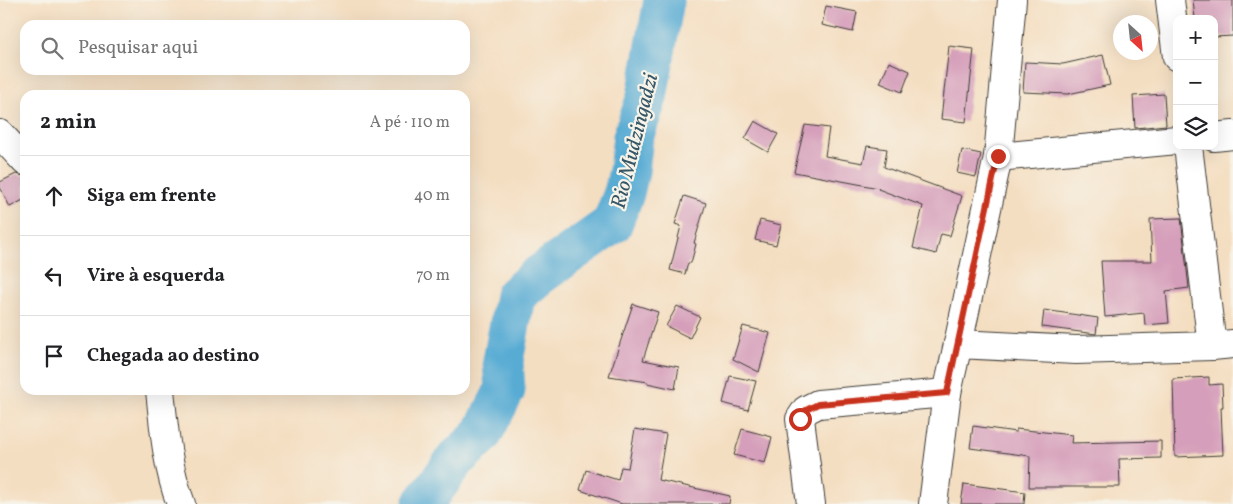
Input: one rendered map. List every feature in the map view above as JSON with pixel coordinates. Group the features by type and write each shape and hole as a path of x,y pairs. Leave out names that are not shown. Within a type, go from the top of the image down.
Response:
{"street":[{"path":"933,504 947,393 998,156 1012,0"},
{"path":"1170,0 1173,24"},
{"path":"0,134 20,156"},
{"path":"1218,137 1233,135"},
{"path":"998,156 1173,140"},
{"path":"958,344 1076,350 1223,345 1189,150"},
{"path":"811,504 800,419 806,410 818,404 947,393"},
{"path":"161,395 166,447 174,484 181,504"}],"building":[{"path":"1193,0 1233,0 1233,36 1218,37 1218,15 1195,15"},
{"path":"826,6 857,12 853,32 822,25"},
{"path":"949,46 974,49 966,122 941,119"},
{"path":"1103,55 1110,85 1068,94 1023,92 1025,62 1063,64"},
{"path":"889,62 910,71 902,92 880,83"},
{"path":"1164,94 1166,125 1135,128 1133,96"},
{"path":"755,121 778,134 768,152 745,139"},
{"path":"805,125 829,128 825,156 863,163 867,146 887,149 884,167 962,196 950,236 941,234 936,254 913,248 923,206 879,188 794,172"},
{"path":"962,150 981,154 976,177 957,173"},
{"path":"16,174 20,175 20,202 10,207 0,187 0,182"},
{"path":"684,196 706,203 694,243 696,244 691,263 688,263 685,274 670,270 681,226 675,224"},
{"path":"1181,218 1189,288 1166,291 1169,323 1145,325 1144,313 1105,317 1101,261 1152,261 1150,219"},
{"path":"760,220 781,225 776,245 755,240"},
{"path":"633,304 658,312 643,360 679,367 675,389 648,382 609,376"},
{"path":"677,306 700,317 690,338 666,326"},
{"path":"1044,310 1098,318 1096,334 1042,327"},
{"path":"743,326 770,333 759,372 733,359"},
{"path":"730,376 756,381 748,410 723,403"},
{"path":"1209,377 1209,385 1222,384 1223,455 1175,457 1173,379"},
{"path":"973,426 1016,432 1016,429 1072,435 1071,443 1161,441 1161,458 1119,459 1120,487 1029,487 1030,456 970,448"},
{"path":"635,429 666,434 658,480 730,496 729,504 622,504 580,490 586,470 618,480 621,467 628,468"},
{"path":"742,429 772,437 765,463 734,455"},
{"path":"964,484 1025,492 1024,504 961,504"}],"waterway":[{"name":"Rio Mudzingadzi","path":"423,504 457,458 481,436 505,390 503,361 515,296 538,276 612,224 624,193 633,137 647,97 664,0"}],"route":[{"path":"800,419 806,410 818,404 947,393 998,156"}]}
